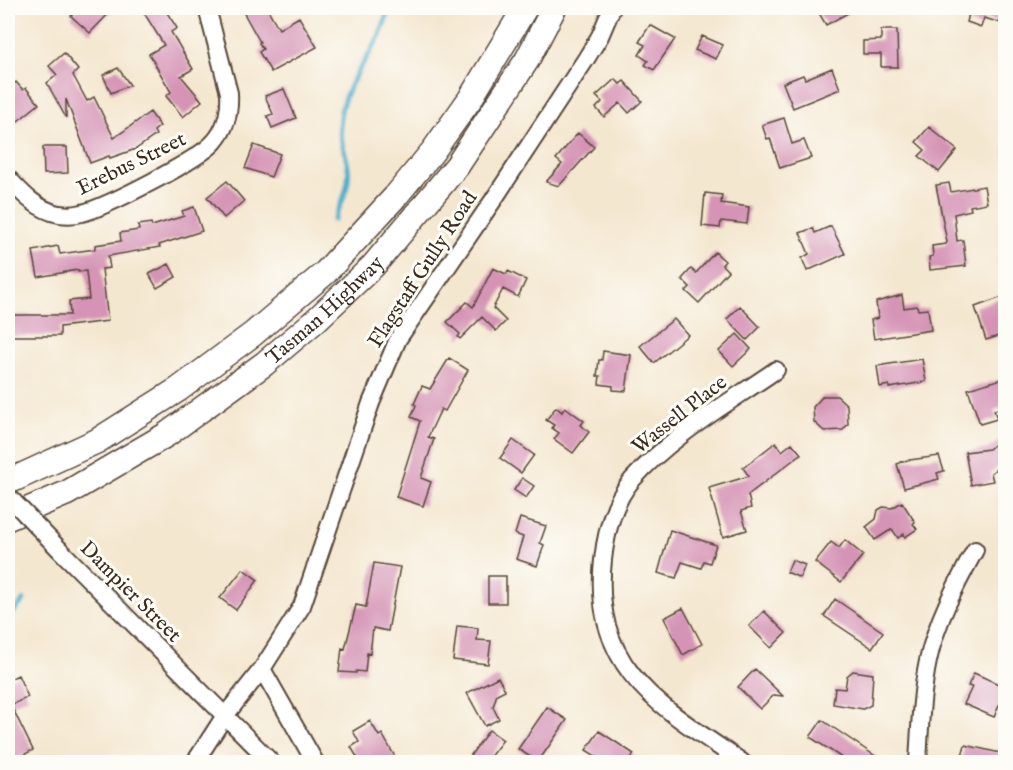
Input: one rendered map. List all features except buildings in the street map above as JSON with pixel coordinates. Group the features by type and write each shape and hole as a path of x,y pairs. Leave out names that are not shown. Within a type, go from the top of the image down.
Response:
{"highway":[{"name":"Tasman Highway","path":"8,482 97,441 178,389 253,334 326,272 433,151 470,99 525,8"},
{"name":"Tasman Highway","path":"8,518 67,493 166,435 264,364 316,320 373,266 458,166 527,60 555,8"}],"street":[{"name":"Erebus Street","path":"8,177 38,206 48,211 70,215 97,208 204,152 223,130 229,106 229,93 207,8"},
{"name":"Flagstaff Gully Road","path":"195,762 224,717 262,669 297,616 309,589 371,403 398,339 586,59 600,36 612,8"},
{"name":"Wassell Place","path":"742,762 677,718 641,687 617,652 608,630 601,578 609,524 631,482 676,439 776,370"},
{"name":"Dampier Street","path":"8,496 224,717"},
{"path":"918,762 924,684 930,652 958,581 975,550"},
{"path":"262,669 315,762"},
{"path":"224,717 271,762"}],"waterway":[{"path":"334,220 345,194 349,174 340,131 343,102 379,36 388,8"},
{"path":"8,618 24,600"}]}
